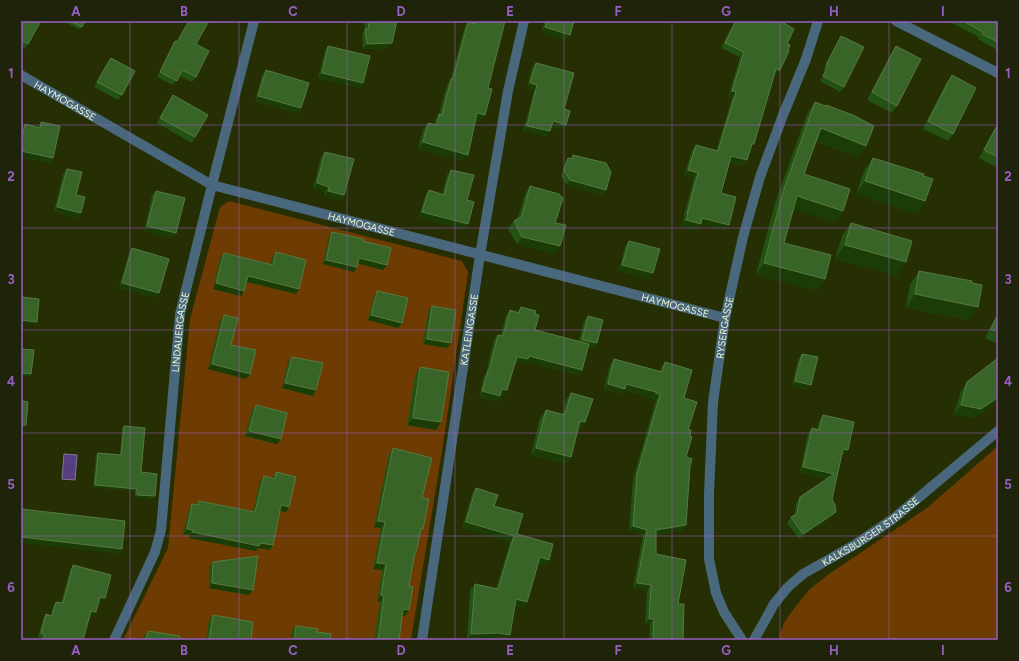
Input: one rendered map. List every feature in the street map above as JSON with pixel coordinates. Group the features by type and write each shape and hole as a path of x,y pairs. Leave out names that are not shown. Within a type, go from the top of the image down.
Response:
{"street":[{"name":"LINDAUERGASSE","path":"114,640 155,552 161,530 180,314 254,21"},
{"name":"KATLEINGASSE","path":"422,640 480,255 508,91 524,21"},
{"name":"RYSERGASSE","path":"742,640 724,612 716,593 709,559 709,494 713,402 725,318 743,237 760,177 806,59 818,21"},
{"path":"896,21 998,73"},
{"name":"HAYMOGASSE","path":"21,75 212,185 725,318"},
{"name":"KALKSBURGER STRASSE","path":"754,640 774,604 787,588 803,574 856,544 893,519 998,431"}],"shaded area":[{"path":"229,201 462,261 468,272 443,445 411,640 123,640 168,548 190,319 220,207"},
{"path":"998,446 998,640 780,640 779,636 784,623 810,589 829,574 927,508"},
{"path":"64,454 77,455 75,480 62,479"}],"building":[{"path":"21,21 41,21 28,44 21,40"},
{"path":"70,21 85,21 82,27"},
{"path":"189,21 209,21 196,44 209,51 196,77 182,70 177,81 160,72 175,41 177,42"},
{"path":"368,21 397,21 392,43 367,44 365,29 369,29"},
{"path":"476,21 505,21 488,88 492,89 485,115 477,113 468,155 423,142 428,123 437,125 439,114 442,115 468,22 475,24"},
{"path":"547,21 574,21 570,35 545,27"},
{"path":"736,21 780,21 794,29 787,44 790,45 789,51 780,70 776,69 754,144 752,144 747,160 731,156 721,193 736,197 729,225 702,218 701,224 686,220 698,173 688,170 696,145 718,151 736,92 732,91 744,52 725,43"},
{"path":"963,21 998,21 998,42 982,34 983,32"},
{"path":"841,36 864,47 844,87 823,76 828,66 826,65"},
{"path":"328,46 370,56 363,83 322,73"},
{"path":"896,46 921,59 897,106 872,92"},
{"path":"111,58 135,71 122,95 97,82"},
{"path":"536,63 574,73 564,109 570,111 566,125 553,121 550,131 527,126 537,85 530,83"},
{"path":"266,70 309,83 301,108 258,96"},
{"path":"952,75 976,88 953,134 928,121"},
{"path":"173,95 208,115 195,137 160,118"},
{"path":"815,102 853,115 874,126 866,146 821,128 804,174 850,189 843,211 797,196 784,243 831,255 825,279 764,263 783,192"},
{"path":"41,122 60,126 53,158 21,151 21,142 25,124 40,128"},
{"path":"998,124 998,157 984,150"},
{"path":"325,152 354,159 344,195 328,191 329,187 317,183"},
{"path":"573,155 606,163 611,172 606,190 570,180 564,170 568,158 572,159"},
{"path":"873,158 924,174 923,176 933,179 925,201 865,181"},
{"path":"67,169 82,172 76,195 85,197 81,213 57,207"},
{"path":"451,170 474,175 467,200 474,202 468,224 422,212 429,190 444,195"},
{"path":"530,186 559,194 563,198 555,223 566,225 560,246 522,237 514,221 522,216"},
{"path":"156,191 185,198 176,233 147,226"},
{"path":"851,223 912,241 906,262 845,245"},
{"path":"332,232 364,239 363,241 391,248 387,265 359,258 357,267 326,260"},
{"path":"629,241 660,249 653,273 622,265"},
{"path":"132,248 169,259 159,293 122,283"},
{"path":"276,252 306,260 299,289 248,276 244,291 216,283 224,253 273,265"},
{"path":"919,271 972,281 972,283 982,285 978,307 915,294"},
{"path":"377,291 408,298 402,323 371,315"},
{"path":"21,297 39,299 37,322 21,320"},
{"path":"432,306 456,310 451,343 427,339"},
{"path":"521,307 536,311 535,314 539,315 535,330 589,344 582,370 529,356 528,359 517,357 507,390 502,389 500,396 482,391 489,371 498,335 503,336 510,310 519,313"},
{"path":"224,315 238,318 231,345 256,350 250,374 212,364"},
{"path":"588,316 603,320 597,343 582,340"},
{"path":"998,316 998,332 991,329"},
{"path":"21,349 34,350 31,374 21,373"},
{"path":"802,354 818,357 811,385 795,381"},
{"path":"292,357 323,363 316,390 285,383"},
{"path":"998,358 998,397 981,409 961,405 967,382"},
{"path":"614,359 662,372 665,362 692,370 684,398 697,402 688,430 691,430 690,437 692,437 686,457 692,459 690,466 686,525 656,530 656,554 686,560 678,604 684,604 683,640 653,639 654,619 649,619 651,585 637,583 647,530 633,526 637,474 660,395 656,392 626,384 625,389 608,384"},
{"path":"420,367 449,372 441,422 413,418"},
{"path":"571,393 593,399 585,422 580,421 571,457 536,448 546,410 565,415"},
{"path":"21,401 28,402 26,425 21,425"},
{"path":"256,405 287,413 281,439 249,431"},
{"path":"823,415 854,422 848,450 843,449 832,499 836,512 803,534 791,517 797,514 800,497 834,474 803,467 812,428 819,430"},
{"path":"124,426 145,428 141,472 157,474 155,496 137,495 137,489 95,485 98,453 121,455"},
{"path":"393,448 432,458 422,498 429,499 423,529 421,529 415,552 409,586 413,587 409,610 403,609 399,640 378,640 384,596 381,595 386,564 377,563 385,522 378,521"},
{"path":"276,472 296,477 289,507 281,505 273,545 260,543 259,546 192,532 193,530 187,529 192,504 198,505 199,501 255,512 264,476 275,479"},
{"path":"476,488 498,495 494,506 523,514 517,534 553,544 549,560 540,557 527,602 516,599 510,635 498,633 471,634 475,584 498,589 514,536 466,522"},
{"path":"21,509 125,521 122,549 21,537"},
{"path":"258,556 253,590 212,583 213,562"},
{"path":"73,565 111,575 105,598 100,597 96,612 91,611 83,640 43,640 45,635 41,633 46,614 52,616 56,602 63,603"},
{"path":"213,615 253,622 251,640 209,640"},
{"path":"296,626 318,629 317,632 331,634 330,640 294,640"},
{"path":"148,631 180,636 179,640 146,640"}]}
